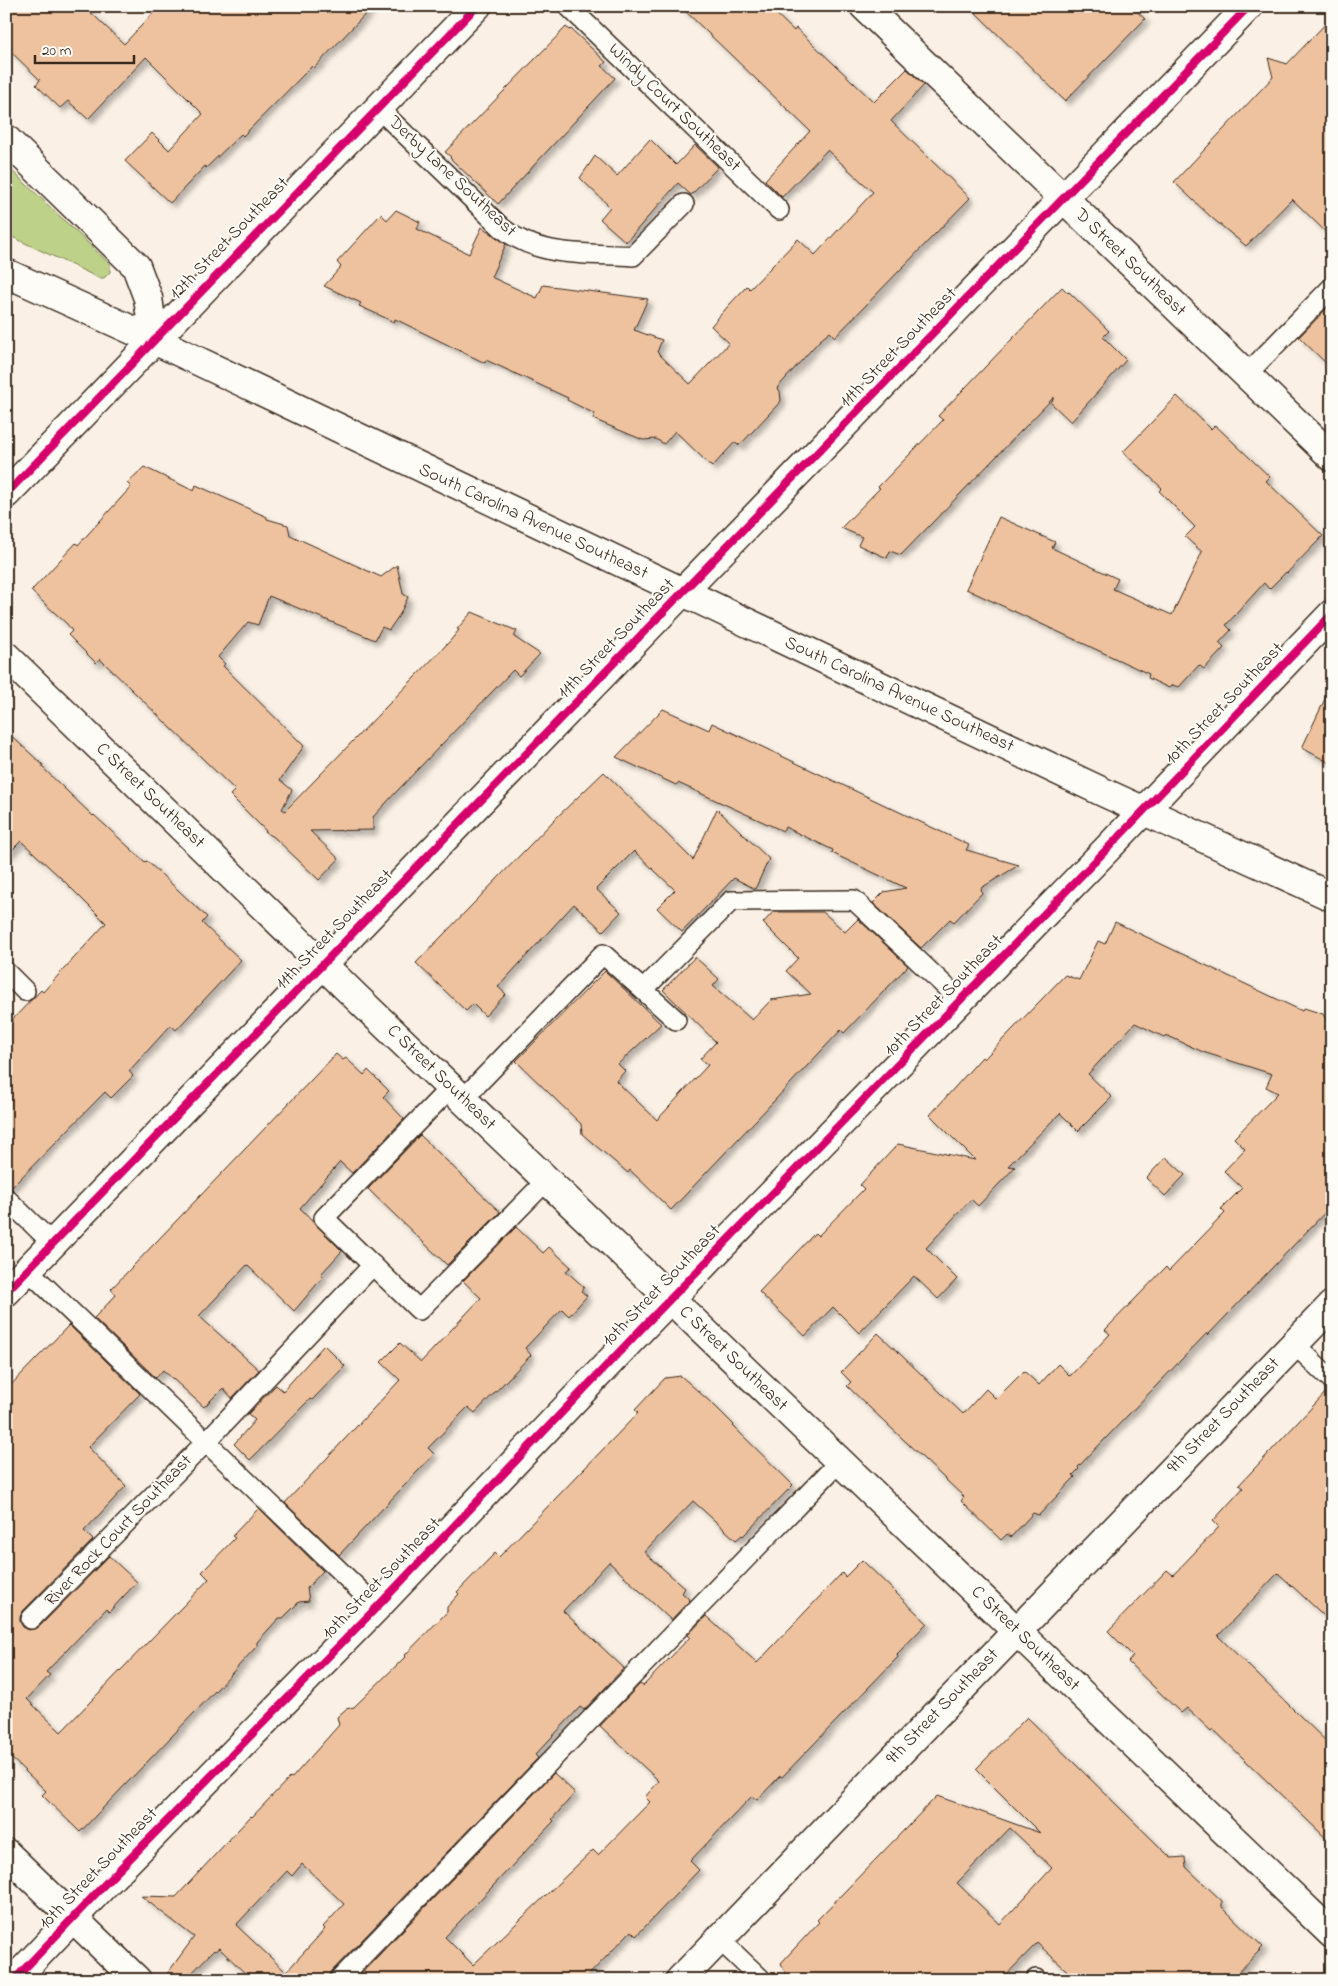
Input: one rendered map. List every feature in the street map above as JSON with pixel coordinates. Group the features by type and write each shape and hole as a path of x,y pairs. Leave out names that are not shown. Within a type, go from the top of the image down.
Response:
{"street":[{"name":"12th Street Southeast","path":"6,494 477,6"},
{"name":"D Street Southeast","path":"864,6 1332,457"},
{"name":"11th Street Southeast","path":"6,1292 1249,6"},
{"path":"6,139 136,266 148,298 154,340"},
{"name":"South Carolina Avenue Southeast","path":"6,273 154,340 633,570 1143,811 1332,897"},
{"name":"10th Street Southeast","path":"14,1980 377,1607 670,1299 1332,614"},
{"name":"C Street Southeast","path":"6,656 322,964 1332,1934"},
{"name":"9th Street Southeast","path":"680,1980 1332,1305"},
{"path":"6,1853 137,1980"}],"lane":[{"name":"Windy Court Southeast","path":"568,6 779,210"},
{"name":"Derby Lane Southeast","path":"378,108 502,228 512,237 526,244 560,252 633,256 684,204"},
{"path":"1246,375 1332,287"},
{"path":"643,990 731,901 854,900 960,1000"},
{"path":"547,1180 419,1310 324,1218 603,954 676,1020"},
{"path":"6,972 25,991"},
{"path":"6,1198 53,1244"},
{"name":"River Rock Court Southeast","path":"31,1620 206,1442 373,1265"},
{"name":"River Rock Court Southeast","path":"28,1270 377,1607"},
{"path":"1294,1344 1332,1380"},
{"path":"339,1980 840,1461"},
{"path":"718,1939 762,1980"}],"green space":[{"path":"6,165 110,264 110,272 104,278 99,278 6,234"}],"building":[{"path":"6,6 84,6 124,44 160,6 373,6 314,68 312,66 243,136 241,134 206,168 205,166 170,203 125,161 152,133 169,150 203,114 146,57 88,119 68,101 60,108 36,85 40,80 6,47"},
{"path":"680,6 768,6 794,31 796,28 874,102 907,69 924,85 891,121 970,198 835,337 830,332 819,341 777,388 780,391 781,401 740,445 734,443 712,467 675,431 664,444 656,439 643,440 593,419 595,414 567,400 568,398 486,360 485,363 395,319 394,322 359,306 361,303 324,286 341,267 337,262 381,214 387,220 396,210 420,222 417,229 469,254 482,227 506,244 491,277 537,298 543,285 648,299 634,330 662,340 657,352 690,384 729,343 711,326 747,286 750,289 798,239 815,255 873,192 827,150 782,197 765,180 810,131"},
{"path":"969,6 1131,6 1145,19 1065,101"},
{"path":"1332,17 1332,238 1292,199 1246,246 1212,218 1174,182 1273,77 1268,58 1287,64"},
{"path":"566,27 571,29 606,62 602,66 615,78 498,204 445,152"},
{"path":"650,139 676,165 695,145 718,167 691,195 678,183 626,242 600,219 610,207 580,178 595,156 617,176"},
{"path":"1062,287 1109,331 1103,337 1126,360 1071,422 1051,403 1054,397 901,555 890,551 887,558 858,545 862,537 841,528 943,420 938,416"},
{"path":"1332,303 1332,369 1299,337"},
{"path":"1177,396 1211,429 1215,425 1270,477 1266,481 1323,536 1269,589 1264,583 1226,625 1231,630 1219,643 1224,648 1204,669 1199,665 1179,687 1172,685 1169,688 1148,678 1149,674 966,589 999,517 1055,542 1052,548 1118,579 1113,589 1172,615 1202,552 1185,537 1195,527 1159,491 1162,488 1123,452"},
{"path":"144,467 194,491 196,485 267,517 267,519 288,525 290,535 381,577 397,565 403,594 408,597 400,614 389,630 382,627 375,640 269,596 258,625 248,622 218,657 225,664 223,666 304,746 280,780 292,790 282,809 285,811 450,641 459,630 457,629 472,612 517,631 514,637 540,654 519,676 513,670 398,790 373,817 373,830 310,831 339,859 319,880 274,837 265,832 230,795 235,790 100,659 96,663 68,635 72,631 67,624 31,591 76,543 78,545 131,487 127,483"},
{"path":"1332,684 1332,764 1302,748"},
{"path":"663,709 709,730 712,723 969,845 966,850 1019,865 981,888 982,893 954,922 950,919 921,948 873,903 884,892 906,888 832,853 833,850 785,827 783,831 616,757"},
{"path":"6,731 43,765 42,767 93,816 145,862 147,861 207,917 202,923 241,960 176,1030 171,1025 129,1071 133,1076 111,1098 105,1092 11,1188 6,1187 6,1026 41,990 43,992 106,923 21,841 6,856"},
{"path":"604,772 693,860 717,809 769,859 755,889 734,878 682,932 657,908 675,890 634,851 596,889 621,912 603,931 574,904 498,987 506,994 485,1016 473,1004 466,1011 416,963 556,818"},
{"path":"773,912 823,912 845,932 858,919 908,966 844,1033 841,1030 671,1210 630,1170 628,1173 582,1134 581,1124 516,1061 605,971 661,1024 618,1064 625,1071 616,1081 657,1120 708,1065 700,1059 716,1042 663,990 695,957 719,979 713,986 752,1020 771,1000 811,994 786,971 798,958 763,923"},
{"path":"1115,922 1302,1011 1304,1008 1323,1014 1327,1021 1332,1024 1332,1205 1078,1467 1079,1469 1073,1475 1075,1477 1039,1515 1033,1513 1011,1537 1007,1534 1001,1540 961,1501 964,1497 847,1386 851,1382 841,1372 878,1333 963,1414 986,1389 996,1399 1024,1371 1039,1385 1058,1364 1070,1376 1110,1334 1105,1330 1166,1267 1169,1271 1225,1213 1221,1209 1242,1188 1224,1171 1245,1149 1234,1138 1278,1093 1266,1087 1272,1074 1203,1052 1166,1035 1164,1037 1135,1023 1088,1074 1112,1097 1078,1131 1060,1113 1008,1166 1015,1167 978,1206 971,1199 926,1248 957,1279 938,1299 914,1276 859,1333 833,1307 805,1336 759,1292 815,1233 818,1236 864,1189 860,1185 898,1144 975,1160 930,1115 982,1057 984,1059 1065,975 1079,980 1098,941 1105,944"},
{"path":"336,1054 343,1060 346,1058 364,1075 368,1070 389,1091 383,1097 404,1119 352,1173 340,1162 300,1208 342,1251 321,1274 323,1277 294,1311 247,1265 199,1316 259,1370 232,1398 223,1388 204,1407 163,1370 156,1378 94,1318 116,1295 111,1289"},
{"path":"420,1135 500,1212 447,1265 368,1189"},
{"path":"1166,1157 1185,1175 1165,1196 1146,1178"},
{"path":"516,1227 543,1253 549,1247 571,1267 566,1271 584,1287 581,1291 587,1296 569,1316 562,1309 525,1348 531,1355 475,1413 468,1407 428,1448 434,1454 339,1555 285,1503 400,1380 381,1362 400,1343 421,1362 481,1298 463,1281"},
{"path":"69,1325 140,1394 88,1447 126,1486 84,1531 93,1540 23,1611 20,1622 23,1627 29,1630 39,1627 109,1556 137,1582 109,1612 106,1609 46,1672 50,1675 27,1699 61,1732 209,1579 202,1572 235,1538 232,1536 259,1508 323,1571 307,1588 309,1601 299,1602 283,1618 279,1618 257,1642 257,1646 218,1688 80,1832 42,1795 46,1791 6,1753 6,1390"},
{"path":"324,1345 345,1366 250,1460 234,1444 255,1420 248,1414 276,1385 283,1391"},
{"path":"681,1376 716,1407 793,1485 743,1536 736,1540 693,1501 644,1552 685,1588 682,1593 690,1600 671,1620 609,1562 563,1611 624,1668 584,1710 580,1707 535,1755 538,1758 331,1972 328,1980 252,1980 219,1948 214,1950 185,1980 166,1980 164,1978 194,1937 141,1896 176,1897 251,1816 290,1777 292,1778 339,1725 337,1717 346,1709 354,1707 405,1657 447,1612 447,1607 459,1594 457,1592 495,1553 499,1557 638,1413 635,1410 665,1378","holes":["302,1864 344,1904 323,1927 325,1929 286,1972 236,1925 287,1871 292,1876"]},
{"path":"1328,1390 1332,1391 1332,1623 1278,1573 1218,1636 1332,1747 1332,1844 1213,1729 1211,1731 1187,1708 1181,1713 1128,1662 1133,1656 1108,1631 1167,1570 1173,1575 1219,1527 1213,1521 1243,1488 1239,1485"},
{"path":"862,1560 927,1623 897,1654 898,1657 782,1777 780,1776 757,1800 752,1796 690,1861 699,1870 636,1936 631,1931 584,1980 355,1980 554,1773 575,1793 552,1819 554,1821 445,1937 473,1965 593,1850 598,1855 650,1802 645,1797 659,1781 600,1726 640,1684 643,1686 690,1637 688,1635 706,1616 757,1663 842,1573 845,1577"},
{"path":"1027,1717 1171,1858 1185,1857 1186,1867 1222,1901 1222,1907 1263,1947 1231,1980 1077,1980 1037,1943 1001,1980 789,1980 781,1963 819,1922 817,1920 937,1796 1040,1833 976,1769","holes":["1010,1828 1052,1868 1000,1924 957,1883"]}],"cycle path":[{"path":"6,494 477,6"},
{"path":"6,1292 1249,6"},
{"path":"14,1980 103,1886 377,1607 644,1326 1332,614"}]}
